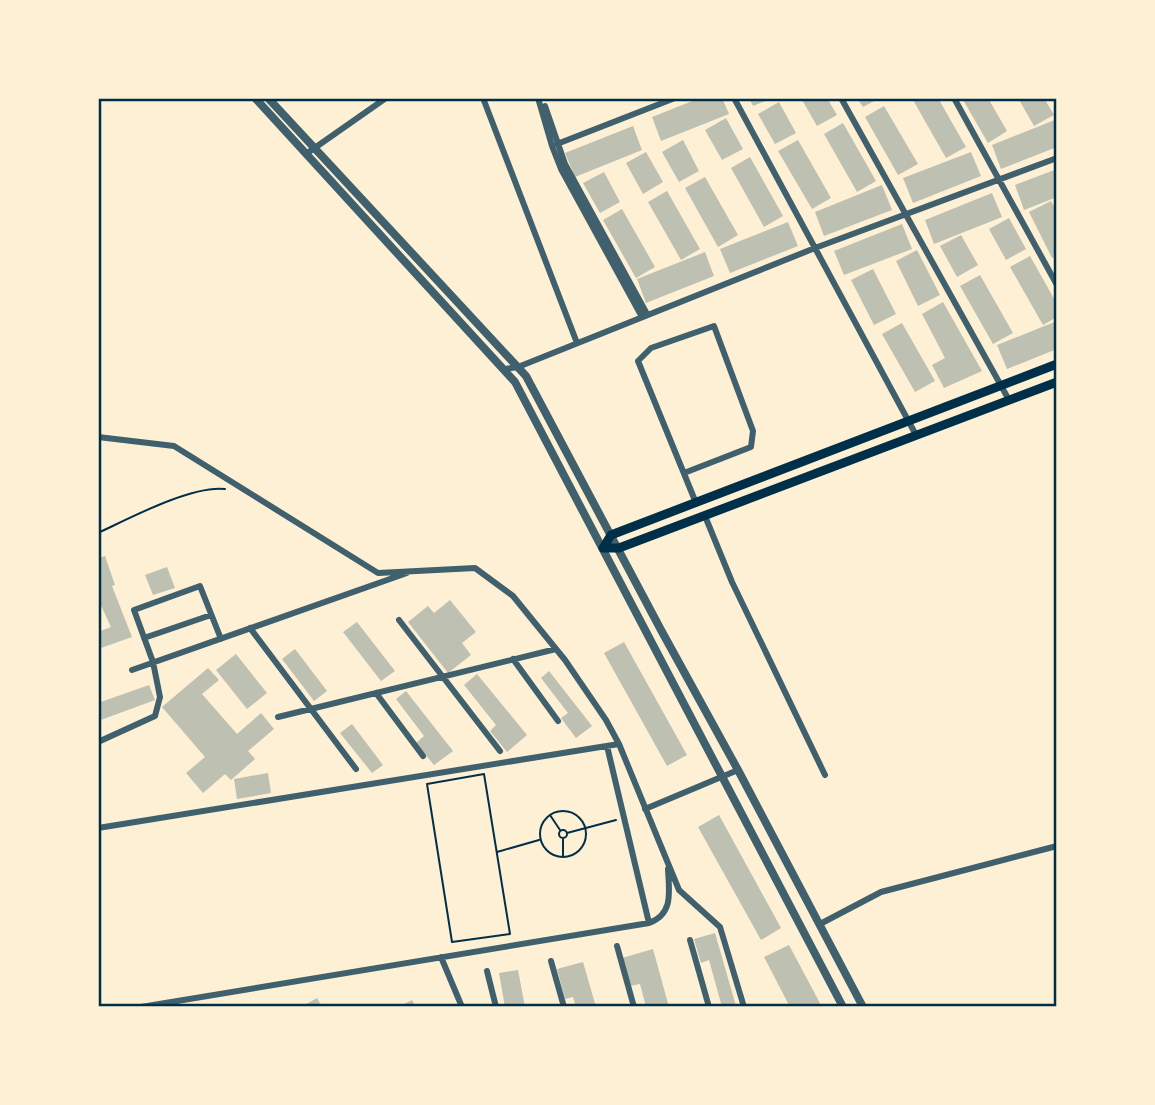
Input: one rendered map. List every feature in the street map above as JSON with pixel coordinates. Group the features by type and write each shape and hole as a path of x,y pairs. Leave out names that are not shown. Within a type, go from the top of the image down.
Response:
{"main road":[{"path":"603,548 611,535 1057,364"},
{"path":"603,548 619,548 1057,382"}],"street":[{"path":"255,98 515,382 843,1007"},
{"path":"268,98 526,376 863,1007"},
{"path":"371,98 374,106"},
{"path":"306,153 386,98"},
{"path":"483,98 576,343"},
{"path":"540,98 565,164 644,316"},
{"path":"540,98 552,146 561,169 644,316"},
{"path":"557,145 675,98"},
{"path":"734,98 916,435"},
{"path":"841,98 1009,400"},
{"path":"954,98 1057,285"},
{"path":"505,369 815,248 1057,158"},
{"path":"684,473 751,447 753,431 714,326 651,348 638,361 696,503"},
{"path":"98,437 174,446 378,573 475,568 513,596 556,649 606,720 619,744 679,890 720,927 744,1007"},
{"path":"705,516 732,582 825,775"},
{"path":"132,670 412,571"},
{"path":"98,742 155,716 160,697 153,662 134,610 200,586 220,639"},
{"path":"144,638 211,615"},
{"path":"399,620 500,751"},
{"path":"250,628 356,769"},
{"path":"278,717 556,649"},
{"path":"513,659 558,721"},
{"path":"376,693 423,756"},
{"path":"98,828 619,744"},
{"path":"607,746 649,923"},
{"path":"645,809 738,770"},
{"path":"820,924 881,892 1057,846"},
{"path":"141,1007 649,923 659,919 667,909 668,863"},
{"path":"690,940 709,1007"},
{"path":"617,946 634,1007"},
{"path":"441,957 462,1007"},
{"path":"551,961 564,1007"},
{"path":"487,971 496,1007"}],"path":[{"path":"98,533 188,494 213,487 227,489"},
{"path":"484,774 496,852 510,934 452,942 427,784 484,774"},
{"path":"561,811 576,815 585,828 586,835 581,849 575,854 563,857 547,852 540,839 542,824 550,815 561,811"},
{"path":"550,815 561,831 563,857"},
{"path":"561,831 567,833 624,818"},
{"path":"563,838 567,837 567,833"},
{"path":"496,852 540,839"}],"building":[{"path":"700,98 722,98 729,114 661,141 652,117"},
{"path":"749,98 773,98 753,106"},
{"path":"801,98 827,98 837,115 817,126"},
{"path":"857,98 880,98 863,107"},
{"path":"938,98 966,147 946,158 913,100"},
{"path":"962,98 988,98 1007,131 988,143"},
{"path":"1018,98 1044,98 1054,115 1034,126"},
{"path":"779,102 796,133 775,144 758,114"},
{"path":"884,106 918,164 898,175 865,117"},
{"path":"726,118 743,149 722,160 705,130"},
{"path":"1057,119 1057,147 1001,169 992,145"},
{"path":"843,123 876,181 857,192 824,134"},
{"path":"633,126 642,150 575,177 565,153"},
{"path":"683,140 699,171 679,182 662,152"},
{"path":"798,140 831,198 812,209 778,151"},
{"path":"646,152 663,182 643,194 626,163"},
{"path":"971,152 981,176 913,203 903,178"},
{"path":"750,157 783,216 764,227 731,168"},
{"path":"1057,169 1057,197 1024,210 1015,185"},
{"path":"604,172 620,202 600,213 583,183"},
{"path":"705,177 738,235 718,247 685,188"},
{"path":"882,185 892,210 824,236 815,212"},
{"path":"667,191 700,249 681,260 648,202"},
{"path":"992,193 1002,217 934,244 925,220"},
{"path":"1051,201 1057,212 1057,256 1052,258 1029,212"},
{"path":"622,209 655,267 636,278 603,220"},
{"path":"1009,218 1026,249 1006,260 989,229"},
{"path":"788,222 798,246 730,273 720,249"},
{"path":"902,224 912,249 844,275 834,251"},
{"path":"961,235 978,265 957,277 940,246"},
{"path":"917,250 940,295 918,306 896,261"},
{"path":"705,252 714,276 646,303 637,279"},
{"path":"1030,256 1057,304 1057,317 1043,325 1010,267"},
{"path":"873,269 896,314 874,325 851,280"},
{"path":"980,275 1013,333 993,344 960,286"},
{"path":"943,302 982,371 944,388 932,365 945,358 922,314"},
{"path":"1057,321 1057,349 1007,369 997,345"},
{"path":"902,323 935,381 915,392 882,334"},
{"path":"105,556 115,585 112,586 132,637 98,649 98,632 111,627 98,599 98,558"},
{"path":"167,567 175,588 153,595 145,575"},
{"path":"450,600 476,632 462,643 471,655 448,673 408,622 428,606 434,613"},
{"path":"357,622 395,671 381,681 343,632"},
{"path":"624,642 687,755 667,766 604,653"},
{"path":"295,649 327,691 314,701 282,659"},
{"path":"236,654 267,693 247,709 216,670"},
{"path":"208,668 219,680 202,694 237,734 261,713 274,729 248,751 255,759 231,780 225,774 203,793 186,773 205,757 162,707"},
{"path":"549,671 592,726 576,738 561,718 568,713 541,678"},
{"path":"477,674 527,735 507,752 490,731 496,725 464,685"},
{"path":"149,685 155,700 98,721 98,703"},
{"path":"406,691 453,751 434,765 416,743 424,736 396,699"},
{"path":"352,724 383,765 372,773 340,733"},
{"path":"268,773 271,793 237,799 234,779"},
{"path":"719,815 781,928 761,940 698,827"},
{"path":"715,933 736,1006 722,1007 709,960 701,963 694,939"},
{"path":"789,945 822,1007 790,1007 764,957"},
{"path":"653,949 669,1007 646,1007 640,984 630,986 622,958"},
{"path":"583,962 596,1007 576,1007 573,997 565,999 557,969"},
{"path":"518,970 525,1007 505,1007 499,973"},
{"path":"317,998 322,1007 301,1007"},
{"path":"412,1000 416,1007 398,1007"}]}
